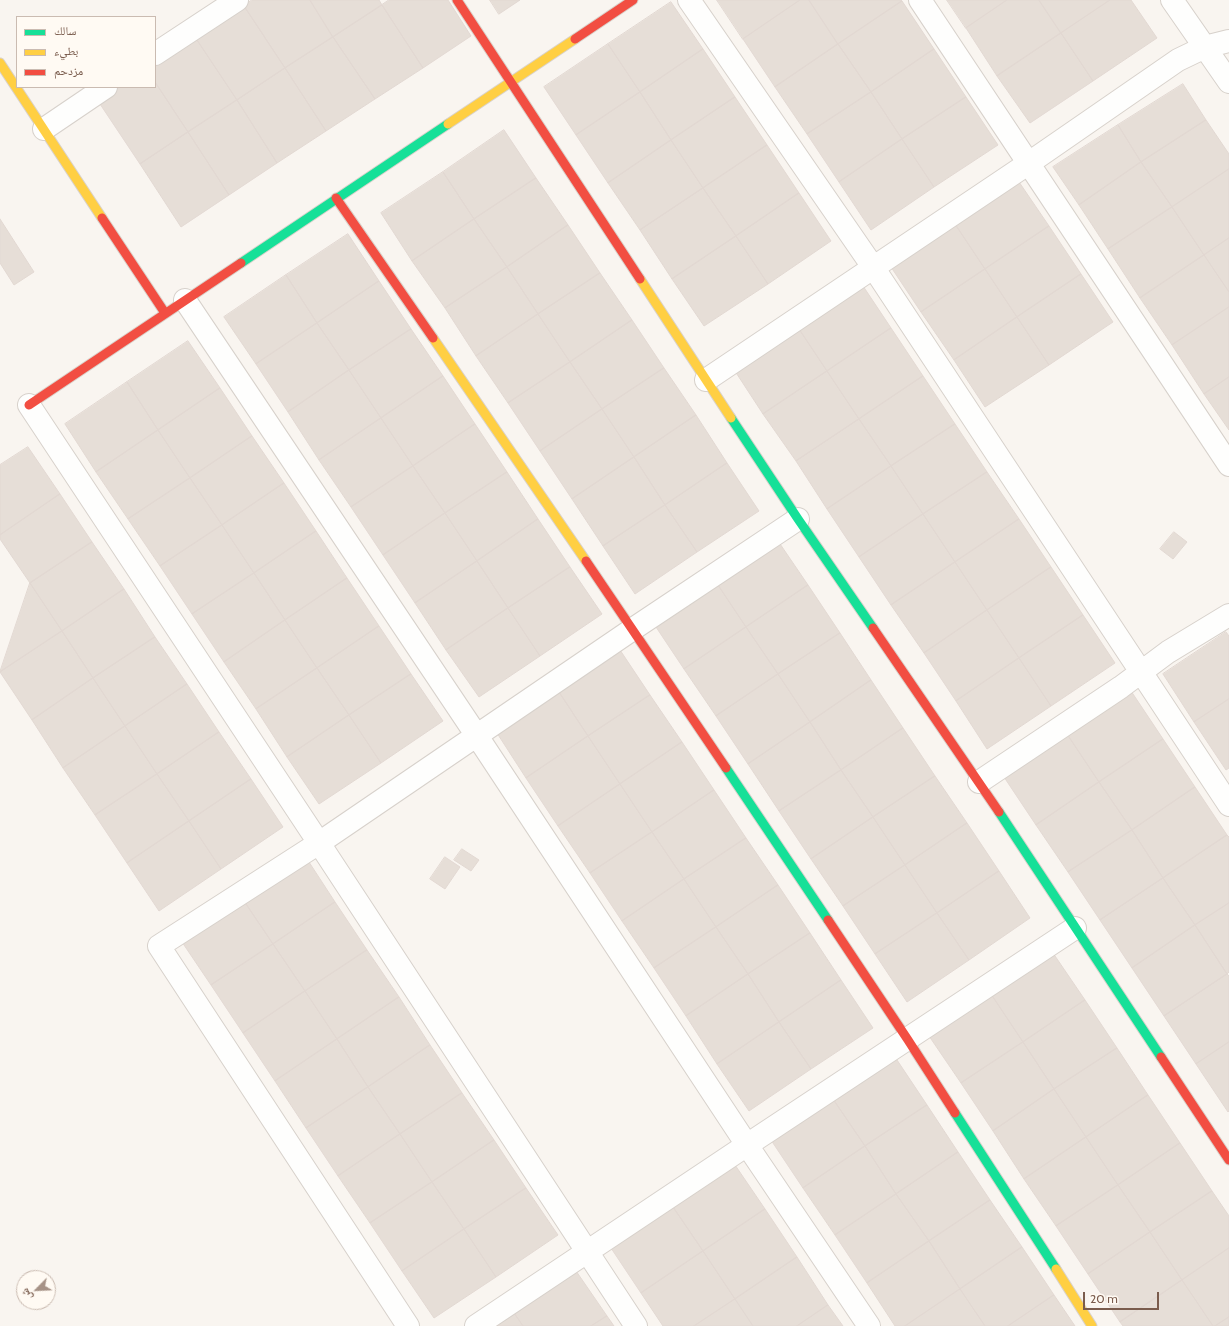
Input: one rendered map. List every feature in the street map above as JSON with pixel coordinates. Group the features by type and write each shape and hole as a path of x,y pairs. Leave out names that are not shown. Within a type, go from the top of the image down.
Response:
{"street":[{"path":"156,53 236,0"},
{"path":"456,0 798,519 979,782 1229,1160"},
{"path":"633,0 29,405 636,1326"},
{"path":"689,0 873,267 1229,805"},
{"path":"920,0 1229,465"},
{"path":"1172,0 1229,82"},
{"path":"706,380 1029,163 1178,60 1205,47 1229,41"},
{"path":"0,63 16,87"},
{"path":"17,88 165,313"},
{"path":"44,128 104,88"},
{"path":"336,198 633,629 908,1040 1092,1326"},
{"path":"185,300 869,1326"},
{"path":"408,1326 159,946 319,843 633,629 798,519"},
{"path":"979,782 1121,687 1168,652 1229,615"},
{"path":"476,1326 1075,928"}],"building":[{"path":"252,0 310,0 333,37 285,68 244,6"},
{"path":"310,0 379,0 382,5 333,37"},
{"path":"389,0 448,0 471,36 423,68 382,5"},
{"path":"490,0 520,0 499,14"},
{"path":"717,0 800,0 743,39"},
{"path":"800,0 809,0 838,44 775,87 743,39"},
{"path":"809,0 901,0 902,1 838,44"},
{"path":"947,0 1007,0 966,28"},
{"path":"1007,0 1039,0 1061,33 997,76 966,28"},
{"path":"1039,0 1110,0 1061,33"},
{"path":"1110,0 1131,0 1157,38 1093,81 1061,33"},
{"path":"902,1 934,49 871,92 838,44"},
{"path":"671,2 703,49 640,92 608,44"},
{"path":"382,5 423,68 375,99 333,37"},
{"path":"244,6 285,68 237,100 195,37"},
{"path":"1061,33 1093,81 1030,123 997,76"},
{"path":"195,37 237,100 188,132 156,84 156,63"},
{"path":"333,37 375,99 326,131 285,68"},
{"path":"608,44 640,92 576,135 544,87"},
{"path":"838,44 871,92 807,134 775,87"},
{"path":"703,49 735,97 671,140 640,92"},
{"path":"934,49 966,97 902,139 871,92"},
{"path":"285,68 326,131 277,163 237,100"},
{"path":"156,84 188,132 140,164 98,101 118,88 156,88"},
{"path":"1183,84 1206,120 1141,162 1118,125"},
{"path":"640,92 671,140 608,183 576,135"},
{"path":"871,92 902,139 839,182 807,134"},
{"path":"735,97 767,145 703,188 671,140"},
{"path":"966,97 998,145 934,187 902,139"},
{"path":"237,100 277,163 229,195 188,132"},
{"path":"1206,120 1229,154 1229,169 1172,207 1141,162"},
{"path":"1118,125 1141,162 1079,205 1053,167"},
{"path":"504,130 536,178 474,219 443,172"},
{"path":"188,132 229,195 181,227 140,164"},
{"path":"902,139 934,187 871,230 839,182"},
{"path":"671,140 703,188 640,230 608,183"},
{"path":"767,145 799,193 736,236 703,188"},
{"path":"1141,162 1172,207 1108,249 1079,205"},
{"path":"1229,169 1229,238 1204,255 1172,207"},
{"path":"443,172 474,219 412,261 381,213"},
{"path":"536,178 568,225 507,267 474,219"},
{"path":"1017,179 1049,226 985,269 953,221"},
{"path":"703,188 736,236 672,279 640,230"},
{"path":"799,193 831,241 768,284 736,236"},
{"path":"1172,207 1204,255 1140,298 1108,249"},
{"path":"0,219 34,272 14,285 0,263"},
{"path":"474,219 507,267 445,308 412,261"},
{"path":"953,221 985,269 921,312 889,264"},
{"path":"568,225 600,273 538,314 507,267"},
{"path":"1049,226 1081,274 1017,317 985,269"},
{"path":"348,234 379,281 317,323 286,275"},
{"path":"736,236 768,284 704,326 672,279"},
{"path":"1229,238 1229,292 1204,255"},
{"path":"1204,255 1229,292 1229,307 1172,345 1140,298"},
{"path":"507,267 538,314 476,356 445,308"},
{"path":"985,269 1017,317 954,360 921,312"},
{"path":"600,273 632,320 570,362 538,314"},
{"path":"1081,274 1113,322 1049,365 1017,317"},
{"path":"286,275 317,323 256,364 224,317"},
{"path":"859,280 891,328 827,371 795,323"},
{"path":"379,281 411,329 349,370 317,323"},
{"path":"1229,307 1229,377 1204,394 1172,345"},
{"path":"538,314 570,362 508,403 476,356"},
{"path":"1017,317 1049,365 985,407 954,360"},
{"path":"632,320 664,368 602,409 570,362"},
{"path":"317,323 349,370 288,412 256,364"},
{"path":"795,323 827,371 763,414 731,365"},
{"path":"891,328 923,376 859,419 827,371"},
{"path":"411,329 443,376 381,418 349,370"},
{"path":"188,341 220,388 158,430 127,382"},
{"path":"570,362 602,409 540,451 508,403"},
{"path":"664,368 696,415 634,457 602,409"},
{"path":"349,370 381,418 319,460 288,412"},
{"path":"827,371 859,419 796,461 763,414"},
{"path":"443,376 475,424 413,466 381,418"},
{"path":"923,376 955,424 891,466 859,419"},
{"path":"1229,377 1229,430 1204,394"},
{"path":"127,382 158,430 96,472 65,424"},
{"path":"220,388 252,436 190,478 158,430"},
{"path":"602,409 634,457 572,499 540,451"},
{"path":"696,415 727,463 665,505 634,457"},
{"path":"381,418 413,466 351,507 319,460"},
{"path":"859,419 891,466 827,509 796,461"},
{"path":"475,424 507,472 445,513 413,466"},
{"path":"955,424 987,472 923,514 891,466"},
{"path":"158,430 190,478 128,519 96,472"},
{"path":"252,436 284,483 222,525 190,478"},
{"path":"28,447 60,494 0,535 0,465"},
{"path":"634,457 665,505 603,546 572,499"},
{"path":"727,463 759,511 697,552 665,505"},
{"path":"413,466 445,513 383,555 351,507"},
{"path":"891,466 923,514 859,557 827,509"},
{"path":"507,472 538,519 477,561 445,513"},
{"path":"987,472 1019,519 955,562 923,514"},
{"path":"190,478 222,525 160,566 128,519"},
{"path":"284,483 316,531 254,573 222,525"},
{"path":"60,494 92,542 30,583 0,539 0,535"},
{"path":"665,505 697,552 635,594 603,546"},
{"path":"445,513 477,561 415,603 383,555"},
{"path":"923,514 955,562 891,605 859,557"},
{"path":"538,519 570,567 508,608 477,561"},
{"path":"1019,519 1051,567 987,610 955,562"},
{"path":"222,525 254,573 192,614 160,566"},
{"path":"316,531 347,578 285,620 254,573"},
{"path":"1174,532 1187,542 1173,559 1160,549"},
{"path":"776,538 808,585 746,627 714,579"},
{"path":"92,542 124,589 62,631 30,583"},
{"path":"477,561 508,608 446,650 415,603"},
{"path":"955,562 987,610 924,653 891,605"},
{"path":"570,567 602,614 540,656 508,608"},
{"path":"1051,567 1083,615 1019,658 987,610"},
{"path":"254,573 285,620 224,662 192,614"},
{"path":"347,578 379,626 317,668 285,620"},
{"path":"714,579 746,627 684,669 652,621"},
{"path":"30,583 62,631 0,672"},
{"path":"808,585 840,633 778,674 746,627"},
{"path":"124,589 155,637 93,678 62,631"},
{"path":"508,608 540,656 479,697 446,650"},
{"path":"987,610 1019,658 956,701 924,653"},
{"path":"1083,615 1115,663 1051,706 1019,658"},
{"path":"285,620 317,668 256,709 224,662"},
{"path":"379,626 411,674 349,715 317,668"},
{"path":"746,627 778,674 716,716 684,669"},
{"path":"62,631 93,678 32,720 0,672"},
{"path":"1226,632 1229,636 1229,699 1194,722 1163,674"},
{"path":"840,633 871,680 810,722 778,674"},
{"path":"155,637 187,684 125,726 93,678"},
{"path":"618,647 650,695 588,736 557,689"},
{"path":"1019,658 1051,706 987,749 956,701"},
{"path":"317,668 349,715 287,757 256,709"},
{"path":"411,674 443,721 381,763 349,715"},
{"path":"778,674 810,722 748,764 716,716"},
{"path":"93,678 125,726 63,768 32,720"},
{"path":"871,680 903,728 841,770 810,722"},
{"path":"187,684 219,732 157,774 125,726"},
{"path":"557,689 588,736 526,778 495,730"},
{"path":"1131,691 1163,739 1099,782 1067,734"},
{"path":"650,695 682,742 620,784 588,736"},
{"path":"1229,699 1229,768 1226,770 1194,722"},
{"path":"349,715 381,763 319,804 287,757"},
{"path":"810,722 841,770 779,811 748,764"},
{"path":"125,726 157,774 95,815 63,768"},
{"path":"903,728 935,776 873,817 841,770"},
{"path":"219,732 251,779 189,821 157,774"},
{"path":"1067,734 1099,782 1036,825 1004,777"},
{"path":"588,736 620,784 558,826 526,778"},
{"path":"1163,739 1195,787 1132,830 1099,782"},
{"path":"682,742 714,790 652,832 620,784"},
{"path":"841,770 873,817 811,859 779,811"},
{"path":"157,774 189,821 127,863 95,815"},
{"path":"935,776 967,823 905,865 873,817"},
{"path":"251,779 283,827 221,869 189,821"},
{"path":"1099,782 1132,830 1068,872 1036,825"},
{"path":"620,784 652,832 590,873 558,826"},
{"path":"1195,787 1227,835 1163,878 1132,830"},
{"path":"714,790 746,838 684,879 652,832"},
{"path":"873,817 905,865 843,906 811,859"},
{"path":"189,821 221,869 159,911 127,863"},
{"path":"967,823 999,871 937,913 905,865"},
{"path":"1132,830 1163,878 1100,920 1068,872"},
{"path":"652,832 684,879 622,921 590,873"},
{"path":"1227,835 1229,837 1229,903 1195,925 1163,878"},
{"path":"746,838 778,885 716,927 684,879"},
{"path":"462,849 479,860 471,871 454,860"},
{"path":"445,857 460,867 445,889 430,879"},
{"path":"307,859 335,902 273,944 244,901"},
{"path":"905,865 937,913 875,954 843,906"},
{"path":"999,871 1030,918 969,960 937,913"},
{"path":"1163,878 1195,925 1132,968 1100,920"},
{"path":"684,879 716,927 654,968 622,921"},
{"path":"778,885 810,933 748,974 716,927"},
{"path":"244,901 273,944 211,985 182,942"},
{"path":"335,902 367,950 305,991 273,944"},
{"path":"1229,903 1229,972 1227,974 1195,925"},
{"path":"937,913 969,960 907,1002 875,954"},
{"path":"1195,925 1227,974 1164,1016 1132,968"},
{"path":"716,927 748,974 686,1016 654,968"},
{"path":"810,933 841,980 779,1022 748,974"},
{"path":"273,944 305,991 243,1033 211,985"},
{"path":"367,950 399,997 337,1039 305,991"},
{"path":"1053,953 1085,1000 1023,1042 991,994"},
{"path":"748,974 779,1022 717,1064 686,1016"},
{"path":"1227,974 1229,976 1229,1042 1196,1064 1164,1016"},
{"path":"841,980 873,1028 811,1069 779,1022"},
{"path":"305,991 337,1039 275,1081 243,1033"},
{"path":"991,994 1023,1042 961,1083 929,1036"},
{"path":"399,997 430,1045 368,1087 337,1039"},
{"path":"1085,1000 1117,1048 1054,1089 1023,1042"},
{"path":"779,1022 811,1069 749,1111 717,1064"},
{"path":"337,1039 368,1087 306,1128 275,1081"},
{"path":"1023,1042 1054,1089 993,1131 961,1083"},
{"path":"1229,1042 1229,1111 1228,1112 1196,1064"},
{"path":"430,1045 462,1093 400,1134 368,1087"},
{"path":"1117,1048 1148,1095 1086,1137 1054,1089"},
{"path":"895,1057 927,1105 865,1146 833,1099"},
{"path":"368,1087 400,1134 338,1176 306,1128"},
{"path":"1054,1089 1086,1137 1024,1179 993,1131"},
{"path":"462,1093 494,1140 432,1182 400,1134"},
{"path":"1148,1095 1180,1143 1118,1185 1086,1137"},
{"path":"833,1099 865,1146 803,1188 771,1140"},
{"path":"927,1105 958,1152 896,1194 865,1146"},
{"path":"400,1134 432,1182 370,1223 338,1176"},
{"path":"1086,1137 1118,1185 1056,1226 1024,1179"},
{"path":"494,1140 526,1188 464,1229 432,1182"},
{"path":"1180,1143 1212,1191 1150,1232 1118,1185"},
{"path":"865,1146 896,1194 835,1235 803,1188"},
{"path":"958,1152 990,1200 929,1241 896,1194"},
{"path":"733,1162 765,1209 703,1251 671,1204"},
{"path":"432,1182 464,1229 402,1271 370,1223"},
{"path":"1118,1185 1150,1232 1088,1274 1056,1226"},
{"path":"526,1188 558,1235 496,1277 464,1229"},
{"path":"1212,1191 1229,1216 1229,1248 1182,1280 1150,1232"},
{"path":"896,1194 929,1241 867,1283 835,1235"},
{"path":"990,1200 1022,1247 960,1289 929,1241"},
{"path":"671,1204 703,1251 641,1293 609,1245"},
{"path":"765,1209 797,1257 735,1299 703,1251"},
{"path":"464,1229 496,1277 434,1318 402,1271"},
{"path":"1150,1232 1182,1280 1120,1322 1088,1274"},
{"path":"929,1241 960,1289 905,1326 895,1326 867,1283"},
{"path":"1022,1247 1054,1295 1008,1326 985,1326 960,1289"},
{"path":"1229,1248 1229,1317 1213,1326 1182,1280"},
{"path":"703,1251 735,1299 694,1326 663,1326 641,1293"},
{"path":"797,1257 828,1305 797,1326 753,1326 735,1299"},
{"path":"574,1268 607,1316 591,1326 523,1326 512,1310"},
{"path":"1182,1280 1213,1326 1123,1326 1120,1322"},
{"path":"960,1289 985,1326 905,1326"},
{"path":"1054,1295 1075,1326 1008,1326"},
{"path":"735,1299 753,1326 694,1326"},
{"path":"828,1305 843,1326 797,1326"},
{"path":"512,1310 523,1326 488,1326"},
{"path":"607,1316 614,1326 591,1326"},
{"path":"1229,1317 1229,1326 1215,1326"}],"traffic: fast":[{"path":"241,263 448,124"},
{"path":"731,418 873,628"},
{"path":"726,768 828,920"},
{"path":"999,812 1161,1057"},
{"path":"955,1113 1056,1269"}],"traffic: slow":[{"path":"448,124 575,39"},
{"path":"0,63 16,87"},
{"path":"16,88 102,218"},
{"path":"640,279 731,418"},
{"path":"433,338 586,561"},
{"path":"1056,1269 1092,1326"}],"traffic: jam":[{"path":"457,0 640,279"},
{"path":"575,39 633,0"},
{"path":"336,198 433,338"},
{"path":"102,218 165,313"},
{"path":"29,405 241,263"},
{"path":"586,561 726,768"},
{"path":"873,628 999,812"},
{"path":"828,920 955,1113"},
{"path":"1161,1057 1229,1160"}]}
